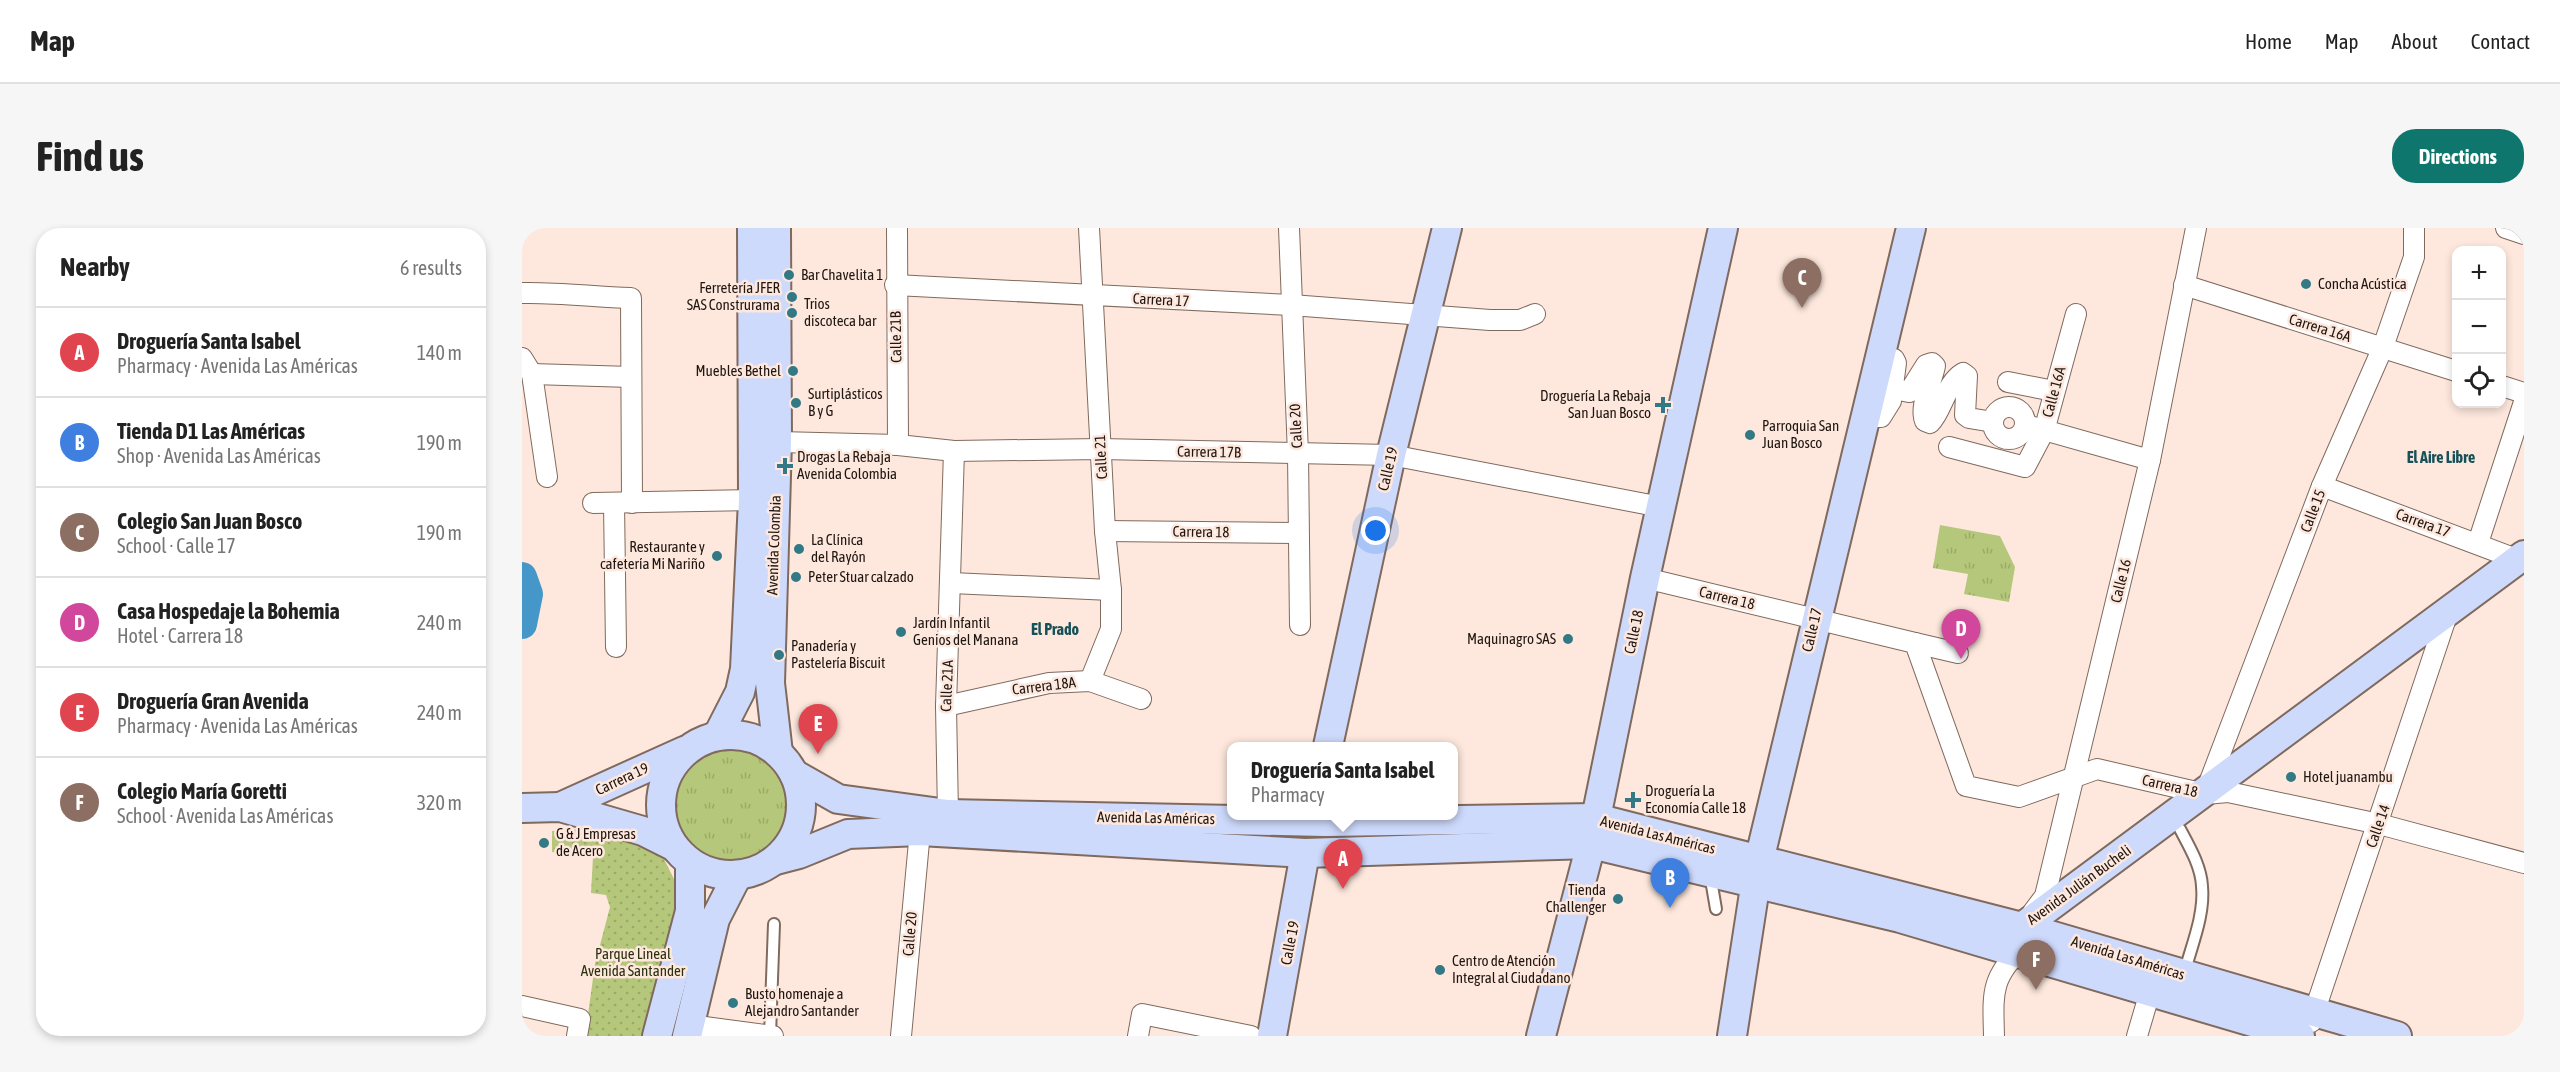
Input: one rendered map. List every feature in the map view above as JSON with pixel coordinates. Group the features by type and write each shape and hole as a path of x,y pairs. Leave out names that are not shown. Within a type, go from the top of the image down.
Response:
{"main road":[{"name":"Avenida Colombia","path":"752,228 765,439 770,683 786,763"},
{"name":"Avenida Colombia","path":"718,735 740,692 745,669 753,500 765,439 776,228"},
{"name":"Calle 19","path":"1329,742 1391,455 1447,228"},
{"name":"Calle 18","path":"1541,1036 1593,831 1645,578 1724,228"},
{"name":"Calle 17","path":"1732,1036 1742,931 1911,228"},
{"name":"Avenida Julián Bucheli","path":"2017,945 2523,563"},
{"path":"718,735 750,737 786,763 801,797 800,820 792,842 776,860 758,871 737,876 712,874 682,855 663,828 660,807 662,786 671,767 684,751 700,741 718,735"},
{"name":"Carrera 19","path":"560,807 684,751"},
{"name":"Avenida Las Américas","path":"786,763 838,799 948,814 1227,818"},
{"name":"Avenida Julián Bucheli","path":"2017,945 2180,829 2216,793"},
{"name":"Carrera 19","path":"522,808 560,807 643,831 682,855"},
{"name":"Avenida Las Américas","path":"1336,820 1593,831 1757,871 1900,918 2017,945 2184,974 2307,1029"},
{"name":"Avenida Las Américas","path":"776,860 800,854 848,834 920,831 1305,853 1593,831 1709,871 1757,871"},
{"name":"Calle 19","path":"1272,1036 1305,853"},
{"path":"657,1036 690,911 682,855"},
{"path":"688,1030 715,919 737,876"},
{"name":"Avenida Las Américas","path":"2017,945 2150,992 2307,1029 2397,1036"}],"street":[{"name":"Calle 21B","path":"897,228 897,445"},
{"name":"Calle 21","path":"1089,228 1100,449 1111,590 1111,629 1090,681"},
{"name":"Calle 20","path":"1289,228 1298,454 1297,533 1300,625"},
{"name":"Calle 16","path":"1994,1036 1993,993 2045,896 2150,460 2196,228"},
{"name":"Calle 15","path":"2216,793 2322,486 2383,348 2414,257 2414,228"},
{"path":"2506,228 2524,234"},
{"name":"Carrera 17","path":"896,285 1093,297 1291,305 1490,320 1520,320 1535,314"},
{"name":"Carrera 16A","path":"2184,285 2452,369"},
{"path":"522,293 555,292 583,297 631,298 631,377 616,647"},
{"name":"Calle 16A","path":"1949,447 2025,467 2035,428 2054,391 2076,314"},
{"path":"1865,417 1881,417 1887,410 1894,389 1896,363 1894,359 1880,355"},
{"path":"1894,389 1909,392 1926,365 1932,363 1935,366 1922,414 1925,421 1930,423 1935,418 1945,393 1963,373 1967,376 1965,415 1969,418 1993,422 1998,411 2010,407 2022,413 2035,428 2150,460"},
{"path":"547,477 527,366 631,377"},
{"path":"2008,382 2054,391"},
{"path":"2506,387 2524,393"},
{"path":"2478,543 2524,402"},
{"name":"Carrera 17B","path":"765,439 897,445 954,451 1100,449 1391,455 1661,507"},
{"name":"Calle 21A","path":"948,814 946,706 954,451"},
{"name":"Carrera 17","path":"2322,486 2478,543 2523,563"},
{"path":"593,503 753,500"},
{"name":"Carrera 18","path":"1105,531 1297,533"},
{"name":"Carrera 18","path":"1645,578 1958,653"},
{"path":"951,582 1111,590"},
{"name":"Calle 14","path":"2307,1029 2379,824 2444,624"},
{"name":"Carrera 18","path":"1915,643 1966,786 2019,797 2097,769 2379,824 2524,863"},
{"name":"Carrera 18A","path":"946,706 1049,683 1090,681 1141,699"},
{"name":"Calle 19","path":"1305,853 1313,820"},
{"name":"Calle 20","path":"901,1036 920,831"},
{"path":"2137,1036 2150,992"},
{"path":"522,1006 579,1028"},
{"path":"1138,1036 1142,1014 1251,1036"},
{"path":"688,1030 771,1036"}],"lane":[{"path":"2180,829 2193,855 2203,885 2201,910 2184,974"},
{"path":"1709,871 1716,909"},
{"path":"771,1036 774,924"}],"green space":[{"path":"1940,525 2000,536 2015,567 2009,602 1964,594 1968,574 1933,568"},
{"path":"730,738 756,743 768,749 778,758 787,768 793,780 798,806 793,832 787,844 778,854 768,863 756,869 730,874 704,869 692,863 682,854 673,844 667,832 662,806 667,780 673,768 682,758 692,749 704,743"},
{"name":"Parque Lineal Avenida Santander","path":"592,828 647,841 663,857 675,881 679,915 651,1036 585,1036 595,964 610,907 606,895 591,893 593,857 552,852 552,831"}],"waterway":[{"path":"522,577 528,594 522,624"}],"place":[{"name":"Bar Chavelita 1","path":"789,275"},
{"name":"Concha Acústica","path":"2306,284"},
{"name":"Ferretería JFER SAS Construrama","path":"792,297"},
{"name":"Colegio San Juan Bosco","path":"1802,308"},
{"name":"Trios discoteca bar","path":"792,313"},
{"name":"Muebles Bethel","path":"793,371"},
{"name":"Surtiplásticos B y G","path":"796,403"},
{"name":"Droguería La Rebaja San Juan Bosco","path":"1663,405"},
{"name":"Parroquia San Juan Bosco","path":"1750,435"},
{"name":"Drogas La Rebaja Avenida Colombia","path":"785,466"},
{"name":"La Clínica del Rayón","path":"799,549"},
{"name":"Restaurante y cafetería Mi Nariño","path":"717,556"},
{"name":"Peter Stuar calzado","path":"796,577"},
{"name":"Jardín Infantil Genios del Manana","path":"901,632"},
{"name":"Maquinagro SAS","path":"1568,639"},
{"name":"Panadería y Pastelería Biscuit","path":"779,655"},
{"name":"Casa Hospedaje la Bohemia","path":"1961,659"},
{"name":"Droguería Gran Avenida","path":"818,754"},
{"name":"Hotel juanambu","path":"2291,777"},
{"name":"Droguería La Economía Calle 18","path":"1633,800"},
{"name":"G & J Empresas de Acero","path":"544,843"},
{"name":"Droguería Santa Isabel","path":"1343,889"},
{"name":"Tienda Challenger","path":"1618,899"},
{"name":"Tienda D1 Las Américas","path":"1670,908"},
{"name":"Centro de Atención Integral al Ciudadano","path":"1440,970"},
{"name":"Colegio María Goretti","path":"2036,990"},
{"name":"Busto homenaje a Alejandro Santander","path":"733,1003"}],"district":[{"name":"El Aire Libre","path":"2441,457"},
{"name":"El Prado","path":"1055,629"}]}
